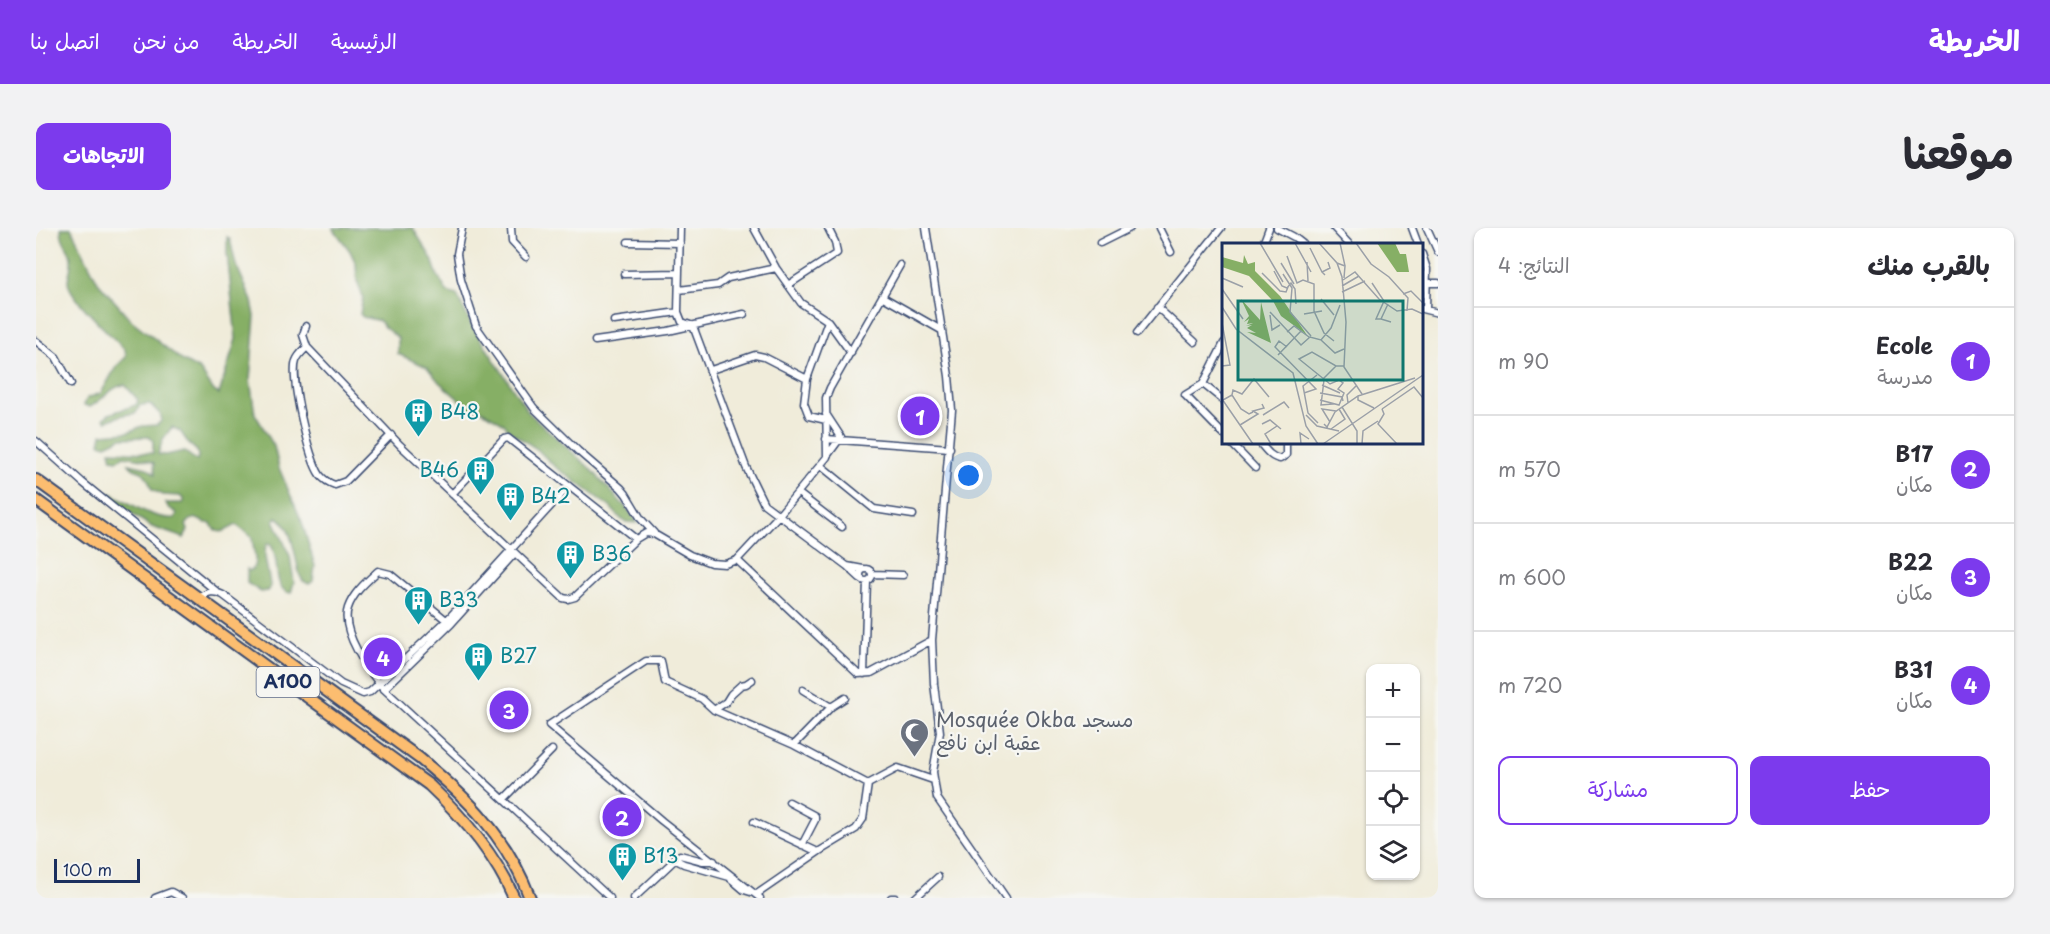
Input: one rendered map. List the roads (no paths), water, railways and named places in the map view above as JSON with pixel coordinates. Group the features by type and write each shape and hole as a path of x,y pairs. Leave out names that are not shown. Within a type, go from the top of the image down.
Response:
{"highway":[{"name":"A100","path":"36,480 444,778 468,800 504,844 531,898"},
{"name":"A100","path":"36,500 429,785 454,809 482,842 513,896"}],"street":[{"path":"462,228 457,254 460,280 476,326 534,408 626,494 641,519 654,534 690,555 711,563 725,564 737,560 779,515 841,440 840,434 826,417 809,416 804,403 807,379 828,321"},
{"path":"512,228 512,242 526,257"},
{"path":"680,228 678,312 682,322 693,326 746,467 764,504 864,580"},
{"path":"754,228 776,268 801,303 828,321 850,353"},
{"path":"788,285 837,253 835,242 828,228"},
{"path":"926,228 949,376 952,410 932,640 934,684 940,732 933,780 937,798 1006,898"},
{"path":"1100,243 1130,228"},
{"path":"1159,228 1171,252"},
{"path":"1137,333 1221,228"},
{"path":"1263,243 1269,228"},
{"path":"1277,228 1302,243"},
{"path":"1334,228 1347,243"},
{"path":"1412,228 1418,243"},
{"path":"1427,228 1438,252"},
{"path":"628,242 680,243"},
{"path":"1423,257 1427,269 1424,309 1438,313"},
{"path":"827,457 826,398 900,265"},
{"path":"679,290 718,285 728,278 776,268"},
{"path":"624,274 679,273"},
{"path":"1426,283 1438,283"},
{"path":"883,297 941,330"},
{"path":"1157,307 1195,342"},
{"path":"614,321 678,312"},
{"path":"595,341 693,326 744,314"},
{"path":"306,326 303,335 307,347 391,435 563,598 575,597 636,539 646,533 654,534"},
{"path":"36,341 56,357 71,384"},
{"path":"307,347 295,363 295,380 309,452 319,474 335,485 346,481 391,435"},
{"path":"1222,347 1203,384 1185,395 1222,433"},
{"path":"711,370 755,355 764,357 807,379"},
{"path":"1203,384 1222,399"},
{"path":"452,494 504,439 508,438 636,539"},
{"path":"826,439 950,448"},
{"path":"36,441 90,489 216,592 351,690 363,694 382,686 449,622 569,486"},
{"path":"1232,444 1255,468"},
{"path":"1261,444 1275,459 1286,455 1286,444"},
{"path":"820,465 872,508 914,515"},
{"path":"798,493 842,528"},
{"path":"737,560 858,674 877,670 932,640"},
{"path":"847,566 868,569 872,574 903,575"},
{"path":"863,569 860,573 864,580 864,674"},
{"path":"449,622 390,574 378,571 353,597 346,618 363,660 382,686 610,898"},
{"path":"864,580 871,578 872,574"},
{"path":"199,598 210,592 216,592"},
{"path":"646,661 661,661 665,682 702,699 714,710 794,745 868,784 863,819 856,829 818,852 759,896 662,821 549,725 646,661"},
{"path":"714,710 726,702 741,685 752,681"},
{"path":"803,690 831,707"},
{"path":"794,745 831,707 845,698"},
{"path":"504,799 552,750"},
{"path":"868,784 898,768 933,780"},
{"path":"789,802 815,816 802,844"},
{"path":"754,822 818,852"},
{"path":"634,898 680,855 703,861 714,861"},
{"path":"674,859 733,878"},
{"path":"915,898 938,877"},
{"path":"155,898 171,892 182,898"}],"place":[{"name":"Ecole","path":"920,416"},
{"name":"B48","path":"419,438"},
{"name":"B46","path":"480,496"},
{"name":"B42","path":"510,522"},
{"name":"B36","path":"571,580"},
{"name":"B33","path":"418,626"},
{"name":"B31","path":"383,657"},
{"name":"B27","path":"479,682"},
{"name":"B22","path":"509,710"},
{"name":"Mosquée Okba مسجد عقبة ابن نافع","path":"915,758"},
{"name":"B17","path":"622,817"},
{"name":"B13","path":"622,882"}]}
